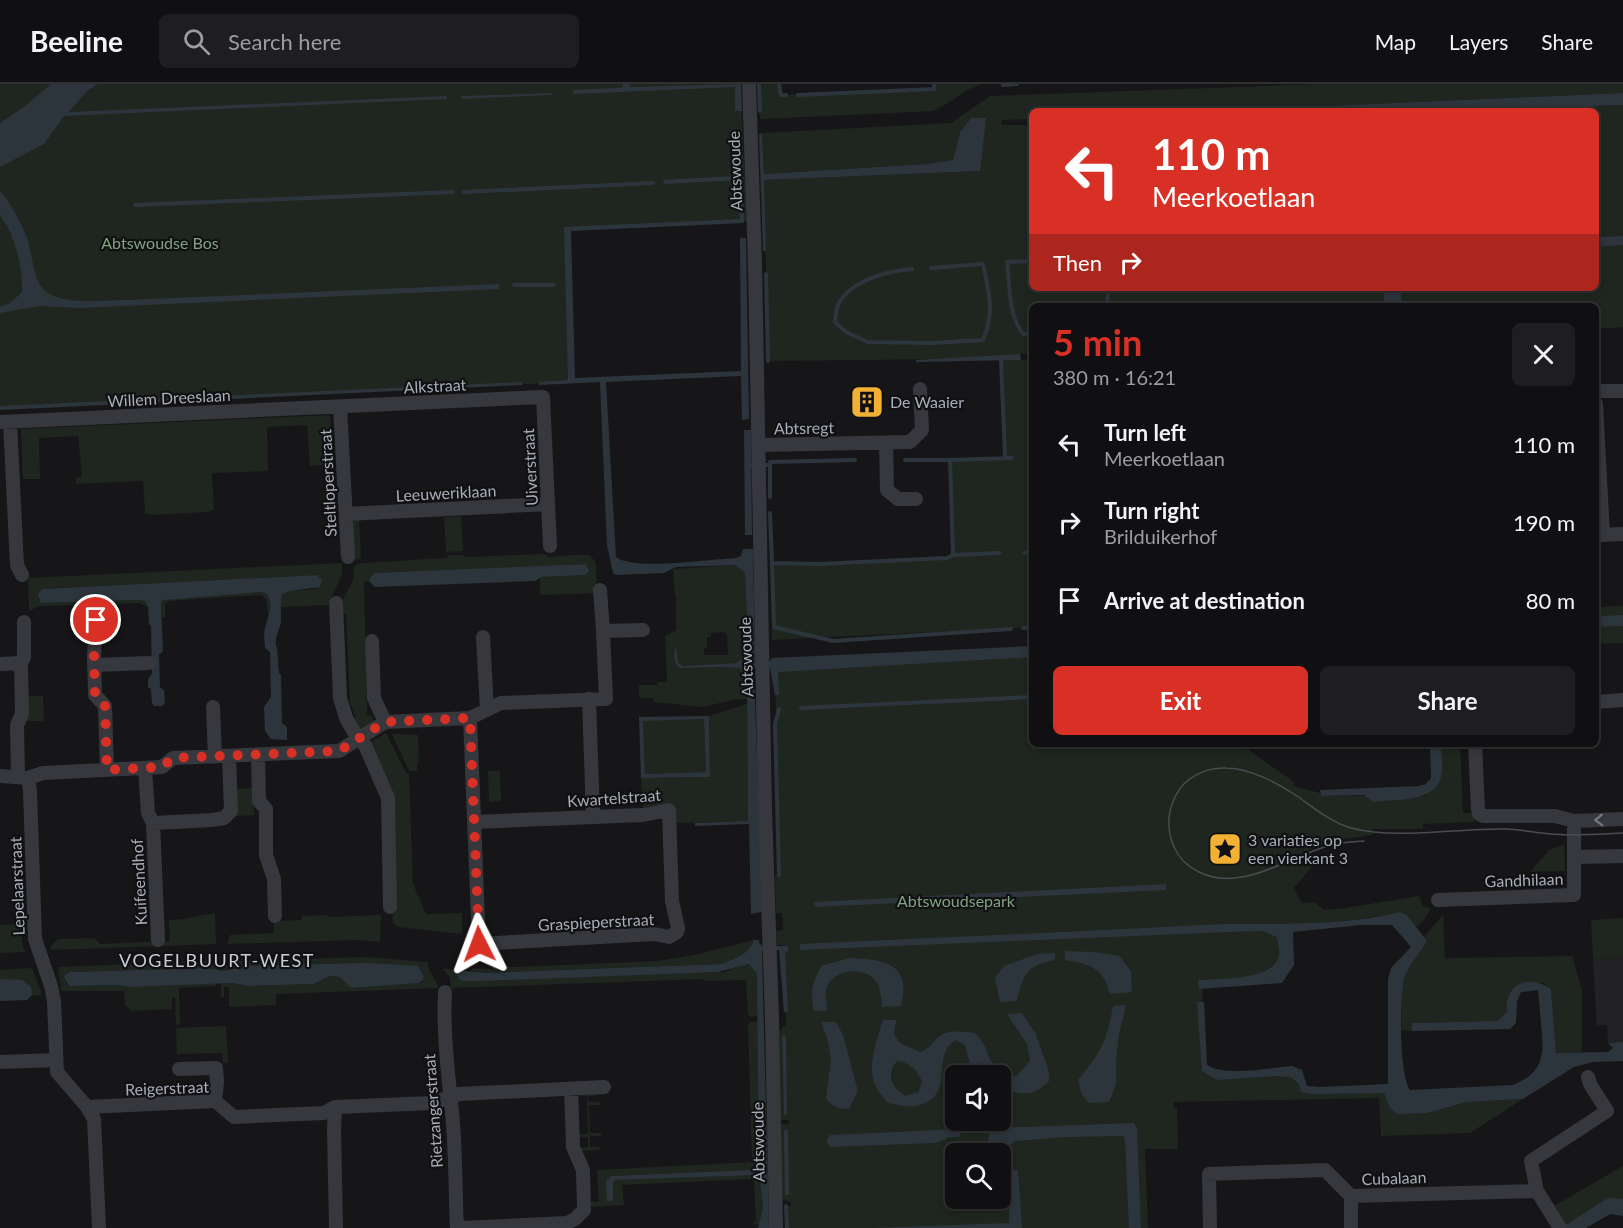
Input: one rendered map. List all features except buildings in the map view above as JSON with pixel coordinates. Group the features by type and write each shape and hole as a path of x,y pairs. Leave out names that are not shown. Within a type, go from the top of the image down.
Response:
{"street":[{"name":"Abtswoude","path":"749,84 776,1228"},
{"name":"Abtsregt","path":"758,445 910,442 922,430 920,389"},
{"path":"1599,391 1623,391"},
{"name":"Uiverstraat","path":"531,398 543,397 550,546"},
{"name":"Alkstraat","path":"340,407 531,398"},
{"name":"Willem Dreeslaan","path":"5,422 340,407"},
{"name":"Steltloperstraat","path":"340,407 348,557"},
{"path":"5,422 17,566 21,575"},
{"path":"886,443 887,490 898,499 916,499"},
{"name":"Leeuweriklaan","path":"346,514 548,504"},
{"path":"1599,535 1623,534"},
{"path":"0,776 23,777 43,773 162,767 173,758 339,751 385,722 470,718 501,703 606,699 600,590"},
{"path":"336,603 340,698 346,718 358,739 365,745 388,798 390,907"},
{"path":"96,620 95,695 105,706 107,770"},
{"name":"Lepelaarstraat","path":"24,622 24,657 21,663 22,714 17,725 23,777 30,791 35,939 54,1001 57,1072 87,1107 94,1119 99,1228"},
{"path":"603,631 643,630"},
{"path":"483,637 486,710"},
{"path":"372,641 374,698 385,722"},
{"path":"0,664 21,663"},
{"path":"94,665 148,663"},
{"path":"589,699 593,817"},
{"path":"1599,702 1623,700"},
{"path":"213,707 215,757"},
{"path":"470,718 474,822"},
{"path":"1475,747 1478,809 1479,814 1483,816 1555,816 1574,821 1623,819"},
{"path":"258,755 259,801 266,809 266,855 274,879 275,916"},
{"name":"Kuifeendhof","path":"153,823 224,818 231,811 229,756"},
{"name":"Kuifeendhof","path":"146,768 148,813 153,823 158,940"},
{"name":"Kwartelstraat","path":"474,822 642,815 669,810 672,901 677,932"},
{"name":"Gandhilaan","path":"1438,900 1574,894 1573,867 1576,857 1574,821"},
{"name":"Graspieperstraat","path":"474,822 479,944 654,934 669,937 677,932"},
{"name":"Gandhilaan","path":"1576,857 1623,856"},
{"name":"Rietzangerstraat","path":"445,992 444,1037 458,1228"},
{"path":"0,1062 56,1060"},
{"path":"179,1069 216,1068 218,1082 215,1101"},
{"path":"1558,1226 1537,1191 1531,1161 1607,1111 1588,1077"},
{"name":"Reigerstraat","path":"87,1107 215,1101 234,1117 324,1113 336,1107 432,1103 459,1094 604,1087"},
{"path":"458,1228 567,1223 575,1220 584,1210 583,1170 573,1147 571,1089"},
{"path":"336,1107 334,1130 336,1228"},
{"name":"Cubalaan","path":"1210,1228 1209,1174 1325,1170 1351,1196 1537,1191"},
{"path":"1351,1196 1351,1228"}],"shaded area":[{"path":"51,84 98,84 87,91 69,112 447,96 447,99 64,116 44,144 0,167 0,123 24,107"},
{"path":"623,84 629,84 630,87 741,84 742,111 735,111 735,87 573,94 573,90 620,88"},
{"path":"552,93 552,95 462,99 462,96"},
{"path":"1623,93 1623,105 1530,108 1283,108"},
{"path":"971,118 986,118 980,171 764,180 766,251 763,251 759,134 762,133 764,174 927,164 953,160 960,132"},
{"path":"737,137 742,137 744,223 571,231 575,378 741,371 740,238 746,238 749,419 742,420 741,376 606,382 616,557 639,563 673,563 736,558 741,556 743,549 753,549 755,661 770,661 772,658 1029,646 1029,657 778,672 779,695 775,695 770,668 754,669 762,912 759,913 759,943 762,946 788,946 788,951 785,952 788,1012 784,1012 779,950 762,951 769,1228 758,1228 763,1208 759,1175 615,1180 613,1200 607,1201 606,1182 611,1176 750,1170 759,1165 757,977 749,964 718,972 480,981 462,981 458,978 458,970 483,973 722,964 747,951 753,942 754,914 751,914 749,824 695,826 695,823 748,821 747,685 740,668 680,668 675,657 677,648 678,663 683,666 736,663 743,657 748,643 745,573 735,565 676,567 664,573 616,575 613,573 607,545 600,382 539,385 539,382 568,380 564,227 740,219 738,180 664,184 663,180 738,176"},
{"path":"0,190 27,238 39,283 48,293 65,299 126,300 499,284 499,289 80,308 39,306 0,313 0,307 10,303 22,292 22,284 11,234 0,214"},
{"path":"1623,236 1623,245 1599,247 1599,237"},
{"path":"1383,291 1401,291 1402,303 1384,303"},
{"path":"1020,354 1021,360 916,362 916,360"},
{"path":"522,382 522,385 0,410 0,406"},
{"path":"744,430 751,430 752,535 745,535"},
{"path":"586,564 589,571 585,575 541,577 535,581 375,587 369,581 375,573"},
{"path":"317,575 322,580 320,587 290,591 282,594 281,597 281,621 276,646 281,675 282,723 287,727 287,740 271,739 265,731 264,707 271,697 270,652 265,648 264,635 270,607 267,594 261,592 163,600 161,604 163,651 159,655 160,687 164,690 165,703 162,706 154,706 151,689 148,687 148,679 152,674 151,626 145,601 41,603 38,596 43,589"},
{"path":"1623,615 1623,626 1599,627 1599,616"},
{"path":"709,716 710,777 641,778 639,717","holes":["704,719 706,772 645,774 643,721"]},
{"path":"1430,747 1441,747 1441,778 1434,789 1419,797 1373,802 1364,795 1321,796 1320,790 1419,786 1426,784 1431,778"},
{"path":"1166,884 1166,890 815,907 814,902"},
{"path":"1400,912 1407,915 1427,941 1407,971 1403,986 1402,1053 1406,1082 1410,1090 1513,1085 1531,1074 1537,1068 1542,1053 1538,990 1521,992 1517,1001 1516,1023 1510,1029 1412,1031 1412,1023 1497,1021 1507,1012 1507,1001 1511,991 1526,982 1539,983 1551,989 1556,1053 1608,1052 1613,1048 1608,1043 1623,1042 1623,1061 1593,1062 1574,1067 1523,1099 1466,1102 1428,1113 1397,1114 1390,1108 1384,1093 1311,1094 1301,1092 1299,1084 1291,1077 1217,1080 1202,1071 1197,1002 1204,1002 1207,1065 1215,1069 1237,1071 1292,1066 1302,1070 1307,1086 1388,1084 1388,979 1391,968 1411,947 1392,925 1361,925 1293,932 1294,965 1282,983 1199,989 1198,980 1244,977 1267,970 1275,964 1279,956 1277,937 1262,931 800,950 800,944 1201,925 1326,922"},
{"path":"1065,951 1120,956 1131,972 1132,992 1110,994 1100,973 1082,963 1065,960"},
{"path":"1055,953 1055,960 1032,968 1024,977 1017,1001 1000,1002 995,978 1004,966 1037,954"},
{"path":"1623,957 1623,1042 1608,1043 1607,1025 1597,1026 1593,960"},
{"path":"849,958 874,960 893,967 903,981 901,1006 882,1007 880,989 875,980 870,975 855,971 833,978 826,991 827,1010 814,1011 813,988 821,966"},
{"path":"368,963 418,966 424,976 423,980 419,983 351,988 340,977 330,976 313,984 248,986 232,983 131,987 69,986 64,978 70,972 207,968 223,971 248,966"},
{"path":"0,979 22,980 31,987 32,995 27,1000 0,1001"},
{"path":"1126,1005 1119,1034 1116,1084 1109,1102 1089,1103 1081,1093 1078,1080 1102,1046 1113,1006"},
{"path":"1022,1013 1036,1034 1049,1072 1049,1081 1037,1090 1026,1093 1011,1091 1011,1075 1016,1077 1030,1061 1027,1044 1007,1014"},
{"path":"883,1020 896,1020 894,1035 900,1043 920,1052 948,1032 975,1033 985,1046 994,1065 970,1065 965,1045 956,1040 948,1047 944,1056 940,1085 936,1094 929,1101 916,1106 888,1103 877,1089 872,1071","holes":["897,1061 915,1070 922,1082 918,1092 905,1096 894,1085 891,1076 891,1071"]},
{"path":"821,1022 836,1022 843,1035 858,1091 849,1109 836,1107 826,1098 831,1060 828,1041"},
{"path":"782,1035 786,1036 787,1115 784,1115"},
{"path":"1134,1123 1137,1129 1141,1228 1129,1228 1125,1139 1123,1136 1066,1137 1015,1141 1011,1144 988,1141 990,1131 1011,1131 1011,1127"},
{"path":"784,1130 788,1130 789,1195 785,1195"},
{"path":"961,1131 959,1137 947,1137 934,1143 830,1147 826,1141 830,1135"},
{"path":"1011,1170 1018,1170 1022,1228 871,1228 1009,1223"},
{"path":"1606,1199 1623,1199 1623,1216 1610,1214 1586,1228 1561,1228"}],"green space":[{"name":"Abtswoudse Bos","path":"0,84 740,84 747,221 566,230 573,382 0,409"},
{"path":"759,84 779,84 781,95 934,89 934,84 982,84 933,111 760,119"},
{"path":"1319,84 1623,84 1623,93 1283,108 1029,108 1029,119 1002,120 1001,125 1029,125 1029,291 1383,291 1384,303 1029,303 1029,353 950,359 768,361 764,180 979,171 985,118 971,118 960,132 953,160 927,164 764,174 762,133 951,123 990,96"},
{"path":"1623,105 1623,236 1599,237 1599,108 1530,108"},
{"path":"1623,245 1623,327 1599,329 1599,303 1402,303 1401,291 1599,291 1599,247"},
{"path":"1001,360 1029,360 1029,627 772,640 772,563 819,564 947,558 953,555 950,460 1005,458"},
{"path":"330,415 333,464 310,466 307,425 267,427 268,471 212,473 214,510 205,512 151,515 145,513 143,481 76,484 76,477 82,476 78,436 39,438 40,479 23,479 21,429"},
{"path":"444,517 461,517 463,551 446,552"},
{"path":"359,518 361,558 355,560 352,523"},
{"path":"544,554 549,557 590,555 596,563 597,593 540,595 540,577 585,575 586,564 372,574 369,581 364,582 367,715 373,716 373,723 362,733 351,722 356,718 350,703 346,614 340,613 340,605 353,580 354,566 362,563 446,558 449,555 465,557"},
{"path":"342,563 342,575 328,605 280,607 282,594 290,591 316,589 317,575 43,589 38,599 42,603 140,600 145,601 148,607 139,603 39,606 29,611 28,578"},
{"path":"735,565 745,573 748,643 743,657 736,663 683,666 678,663 678,649 675,661 680,668 740,668 747,685 748,699 732,700 704,707 653,702 653,698 641,698 640,702 638,685 657,685 657,682 667,682 665,636 676,630 673,569","holes":["711,633 727,633 728,655 704,655 704,648 707,648 707,637 711,637"]},
{"path":"261,592 267,594 270,600 270,616 266,599 261,595 169,601 165,604 165,617 162,617 161,604 168,598"},
{"path":"1623,606 1623,615 1599,616 1599,607"},
{"path":"1623,626 1623,643 1599,644 1599,627"},
{"name":"Abtswoudsepark","path":"1029,651 1029,747 1244,747 1293,781 1294,786 1320,793 1321,796 1425,796 1442,773 1441,747 1460,747 1463,813 1474,813 1474,822 1423,824 1423,829 1373,829 1372,835 1332,841 1310,849 1315,863 1294,888 1302,903 1314,902 1324,910 1419,896 1423,906 1431,908 1424,920 1416,927 1407,915 1400,912 1286,930 1279,976 1202,983 1205,1068 1215,1074 1293,1072 1305,1092 1385,1093 1390,1108 1428,1113 1466,1102 1523,1099 1470,1133 1381,1136 1379,1098 1174,1102 1174,1108 1177,1108 1178,1149 1145,1149 1148,1228 1141,1228 1137,1150 1135,1228 1019,1228 1019,1225 943,1228 787,1228 786,1206 791,1206 791,1202 781,1197 780,1124 789,1124 788,1120 780,1120 779,1032 786,1024 783,945 777,945 776,931 783,930 782,913 776,913 775,875 779,874 775,662"},
{"path":"26,696 43,696 44,721 27,721"},
{"path":"747,704 748,821 675,823 674,804 650,806 643,809 641,778 710,777 709,716"},
{"path":"704,719 706,772 645,774 643,720"},
{"path":"386,733 406,773 409,773 413,884 426,914 462,913 462,934 398,927 393,923 392,907 397,906 393,796 369,743"},
{"path":"392,734 418,735 417,771 409,771"},
{"path":"488,771 500,771 501,801 489,802"},
{"path":"253,788 254,815 236,816 235,789"},
{"path":"1564,845 1565,871 1530,872 1549,850"},
{"path":"215,913 216,944 51,950 51,946 58,939 94,938 100,944 170,941 169,920"},
{"path":"326,915 328,917 381,915 380,942 358,940 227,944 230,935 274,933 274,921 302,920 302,916"},
{"path":"1443,915 1445,958 1572,956 1582,990 1582,1052 1556,1053 1551,989 1542,982 1508,998 1507,1012 1497,1021 1412,1023 1412,1031 1401,1030 1402,997 1406,972 1423,947 1426,941 1424,937"},
{"path":"1623,918 1623,957 1593,960 1591,920"},
{"path":"21,924 22,944 25,952 0,953 0,925"},
{"path":"754,940 746,953 722,964 471,972 472,968 657,961 694,955"},
{"path":"366,957 428,962 438,988 276,994 276,1005 229,1007 229,987 224,987 224,997 221,997 221,983 248,986 313,984 330,976 340,977 351,988 419,983 422,982 424,976 420,968 243,967 223,971 207,968 70,972 64,978 69,986 119,985 131,987 216,983 216,986 179,988 180,1024 176,1025 175,997 172,998 172,1009 132,1011 125,1005 124,991 61,991 58,967 212,961 213,965 228,965 228,961"},
{"path":"747,963 752,967 757,980 758,1016 750,1017 748,1014 746,980 705,981 705,979 451,988 450,978 443,969 458,970 458,978 724,972"},
{"path":"32,968 41,995 31,996 0,979 0,970"},
{"path":"750,1022 758,1022 760,1162 758,1167 750,1170 611,1176 613,1200 614,1180 759,1175 763,1208 760,1223 755,1225 752,1223 756,1222 754,1182 751,1179 622,1185 624,1205 590,1207 590,1202 599,1202 597,1170 752,1162 748,1025"},
{"path":"226,1026 228,1063 223,1063 222,1053 177,1054 176,1028"},
{"path":"598,1094 588,1096 589,1102 600,1102 600,1105 589,1105 590,1133 601,1133 601,1136 590,1136 590,1147 601,1147 598,1150 582,1151 579,1148 588,1147 588,1137 579,1137 578,1134 588,1134 587,1096 577,1096"},
{"path":"1623,1166 1623,1199 1606,1199 1565,1226 1554,1206"}],"pier":[{"path":"762,912 762,940 754,940 751,914"}],"waterway":[{"path":"759,84 760,111"},
{"path":"779,84 781,95 786,95"},
{"path":"798,95 934,89 934,84"},
{"path":"1003,85 1017,84"},
{"path":"464,192 653,183"},
{"path":"135,205 453,192"},
{"path":"1029,261 1007,262 1015,318 1023,334 1029,333"},
{"path":"912,269 871,278 853,288 838,305 835,322 846,332 868,342 932,343 983,340 990,311 983,264 931,268"},
{"path":"766,274 768,361"},
{"path":"514,285 554,285"},
{"path":"1107,303 1108,291"},
{"path":"1001,360 1005,458"},
{"path":"953,555 950,460 1012,458"},
{"path":"751,465 770,465 770,462 855,460"},
{"path":"905,460 950,460"},
{"path":"770,465 770,497"},
{"path":"770,513 772,563"},
{"path":"1024,553 1029,552"},
{"path":"1000,553 819,564 772,563 774,627 833,641 1011,629"},
{"path":"1023,628 1029,628"},
{"path":"801,708 1029,697"},
{"path":"779,709 775,724 779,875"},
{"path":"786,1206 787,1228"}],"tram line":[{"path":"1364,841 1328,846 1248,876 1215,877 1195,870 1178,855 1170,833 1169,814 1176,795 1191,778 1204,771 1226,768 1263,777 1337,822 1351,828 1369,831 1408,833 1505,829 1559,835 1623,833"}],"place":[{"name":"De Waaier","path":"867,402"},
{"name":"3 variaties op een vierkant 3","path":"1225,849"}],"district":[{"name":"VOGELBUURT-WEST","path":"217,961"}],"route":[{"path":"96,620 95,695 105,706 107,770 162,767 173,758 339,751 385,722 470,718 479,944"}]}
